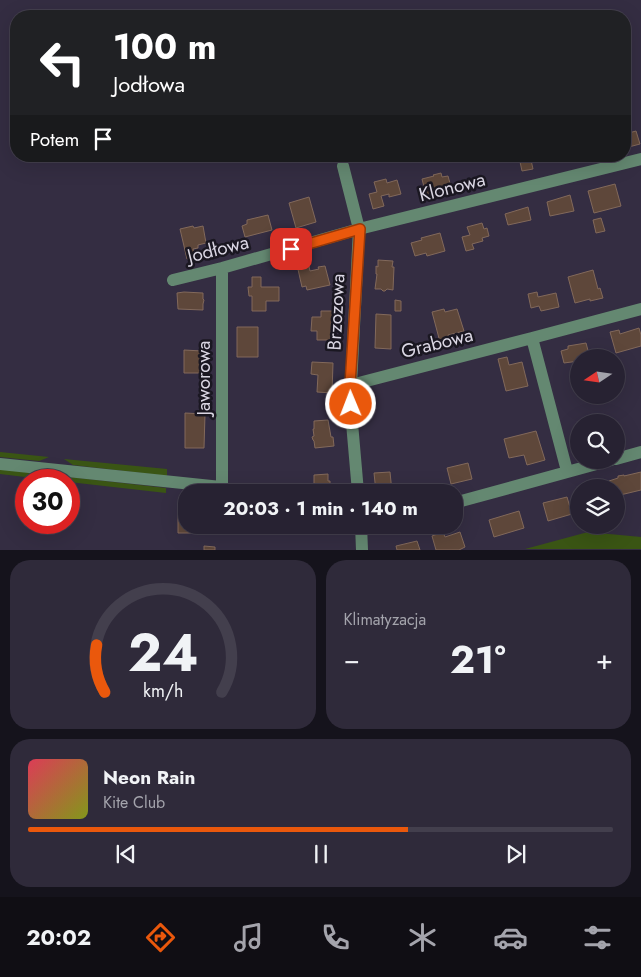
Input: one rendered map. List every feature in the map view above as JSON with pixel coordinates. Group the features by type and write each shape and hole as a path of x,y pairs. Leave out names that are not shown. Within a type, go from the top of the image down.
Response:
{"street":[{"name":"Klonowa","path":"360,229 641,160"},
{"name":"Brzozowa","path":"343,166 360,229 350,385 357,484"},
{"name":"Jodłowa","path":"173,280 360,229"},
{"name":"Jaworowa","path":"221,484 222,268"},
{"name":"Grabowa","path":"350,385 641,309"},
{"path":"532,338 568,471"},
{"path":"625,456 641,452"},
{"path":"0,464 178,485"},
{"path":"463,500 576,469"},
{"path":"361,534 362,550"}],"green space":[{"path":"0,452 49,457 39,461 0,457"},
{"path":"64,459 167,469 167,476 73,465"},
{"path":"0,469 15,471 15,476 0,474"},
{"path":"80,478 166,488 166,493 80,483"},
{"path":"581,534 641,537 641,549 525,549"}],"building":[{"path":"636,131 640,144 631,146 631,132"},
{"path":"520,162 531,162 533,169 522,171"},
{"path":"441,173 442,177 448,176 451,187 426,195 422,179"},
{"path":"386,179 387,183 397,180 401,194 389,197 389,194 381,196 384,206 373,209 369,194 377,192 374,182"},
{"path":"615,184 621,206 594,213 588,191"},
{"path":"570,195 574,211 550,216 547,202"},
{"path":"309,197 316,222 296,228 289,203"},
{"path":"528,207 531,220 508,225 505,214"},
{"path":"268,215 272,230 245,237 242,226 247,224 247,220"},
{"path":"601,218 605,231 596,233 593,220"},
{"path":"482,223 484,229 487,228 489,236 482,238 483,241 472,244 474,249 466,251 462,237 470,235 467,227"},
{"path":"193,226 194,228 203,226 206,243 198,245 198,248 193,249 195,257 187,259 180,229"},
{"path":"440,233 445,251 427,256 426,253 415,256 411,243"},
{"path":"378,260 393,261 393,290 387,289 383,291 375,289"},
{"path":"308,262 310,271 325,266 330,285 307,290 306,286 302,287 297,265"},
{"path":"593,270 598,289 600,288 603,298 575,303 568,277"},
{"path":"252,277 261,277 261,287 279,287 279,301 266,301 266,311 252,311 252,296 249,296 248,287 252,287"},
{"path":"537,292 538,297 556,293 559,307 541,311 539,306 531,308 528,294"},
{"path":"177,293 203,293 203,310 178,309"},
{"path":"395,300 401,301 401,311 395,311"},
{"path":"444,309 445,312 457,309 464,331 448,335 449,340 440,342 432,312"},
{"path":"321,311 334,311 330,340 317,340 317,331 311,331 312,317 321,317"},
{"path":"376,314 391,315 391,349 375,348"},
{"path":"237,327 258,327 258,357 237,357"},
{"path":"639,328 641,346 625,350 615,349 610,332 619,330 620,334"},
{"path":"586,343 588,349 570,349 570,362 564,363 561,351 568,349 568,346"},
{"path":"184,350 202,351 202,373 184,373"},
{"path":"507,357 509,365 522,362 528,386 506,391 498,359"},
{"path":"312,362 333,363 332,393 317,392 318,375 311,374"},
{"path":"185,413 205,414 204,448 185,448"},
{"path":"328,420 334,446 315,448 312,437 314,436 314,421"},
{"path":"536,431 545,460 527,465 524,455 509,458 504,439"},
{"path":"468,463 472,479 451,484 447,468"},
{"path":"390,472 391,484 375,484 374,473"},
{"path":"641,472 641,490 625,494 625,479 615,479 618,476"},
{"path":"328,474 330,484 314,484 314,475"},
{"path":"567,497 570,515 548,521 543,503"},
{"path":"519,511 524,528 494,537 489,520"},
{"path":"444,534 445,537 461,534 465,547 459,550 436,550 432,536"},
{"path":"417,541 420,550 397,550 396,546"},
{"path":"204,546 215,547 215,550 204,550"}],"route":[{"path":"291,249 360,229 350,385 351,404"}]}
